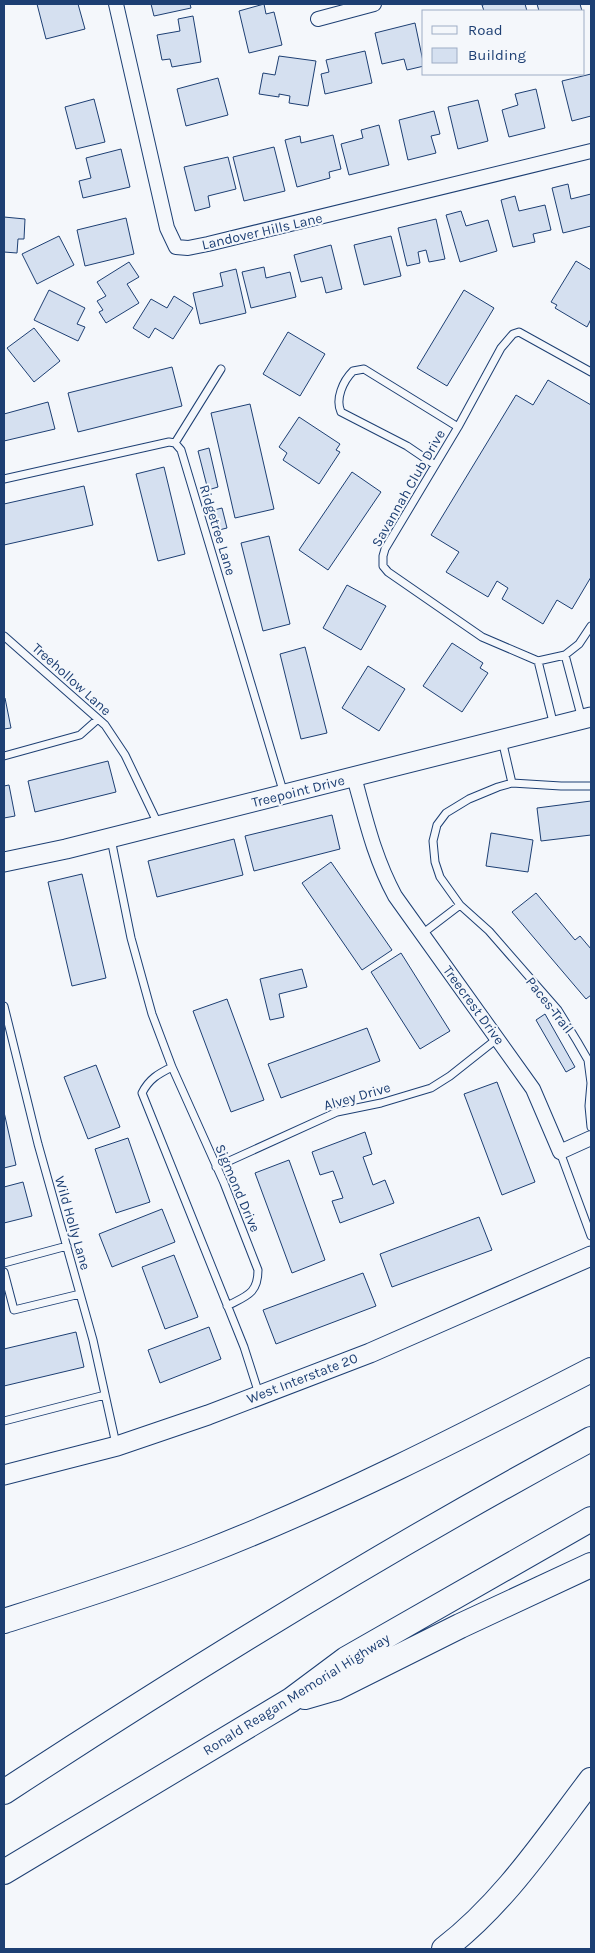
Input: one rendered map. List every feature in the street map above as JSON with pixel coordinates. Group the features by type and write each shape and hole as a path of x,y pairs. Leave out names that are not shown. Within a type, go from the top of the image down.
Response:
{"highway":[{"path":"4,1621 200,1554 312,1508 431,1452 591,1370"},
{"path":"4,1792 269,1624 416,1537 591,1439"},
{"name":"Ronald Reagan Memorial Highway","path":"4,1872 291,1700 346,1659 591,1519"},
{"path":"291,1700 336,1688 460,1626 591,1565"},
{"path":"444,1949 484,1913 535,1856 591,1780"},
{"path":"466,1949 475,1941 484,1913"}],"main road":[{"name":"Treepoint Drive","path":"4,862 111,838 587,719"},
{"name":"West Interstate 20","path":"4,1474 117,1446 208,1415 370,1353 591,1256"}],"street":[{"name":"Landover Hills Lane","path":"116,4 167,228 176,247 188,248 208,244 591,151"},
{"path":"318,19 374,4"},
{"name":"Treecrest Drive","path":"354,777 374,850 382,872 395,896 533,1089 560,1152"},
{"path":"560,1152 591,1138"}],"lane":[{"name":"Savannah Club Drive","path":"538,661 482,637 388,572 383,566 383,556 385,549 435,466 501,348 510,338 518,332 591,372"},
{"path":"4,479 169,442 175,443 221,369"},
{"path":"435,466 407,446 341,412 338,405 347,376 353,371 364,369 458,426"},
{"name":"Ridgetree Lane","path":"175,443 181,450 284,795"},
{"path":"554,727 538,661 565,656 579,644 591,626"},
{"name":"Treehollow Lane","path":"4,636 105,725 125,754 159,826"},
{"path":"565,656 587,719"},
{"path":"4,756 30,751 80,735 98,719"},
{"path":"502,740 512,783"},
{"name":"Paces Trail","path":"591,786 512,783 468,799 446,813 437,825 433,841 435,862 440,877 460,905 489,931 558,1010 588,1060 591,1083 589,1106 591,1127"},
{"name":"Sigmond Drive","path":"111,838 137,962 152,1014 172,1068 224,1183 258,1270 258,1282 254,1289 227,1306"},
{"path":"422,934 460,905"},
{"name":"Wild Holly Lane","path":"4,1006 38,1144 93,1340 117,1446"},
{"name":"Alvey Drive","path":"216,1167 337,1112 381,1103 431,1088 450,1076 498,1038"},
{"path":"172,1068 154,1076 142,1093 244,1347 259,1394"},
{"name":"Treecrest Drive","path":"560,1152 591,1236"},
{"path":"4,1263 67,1246"},
{"path":"4,1272 14,1310 80,1294"},
{"path":"4,1421 105,1396"}],"building":[{"path":"37,4 78,4 85,29 46,39"},
{"path":"151,4 190,4 191,8 154,16"},
{"path":"264,4 266,14 274,12 282,45 249,53 239,11"},
{"path":"525,4 527,10 484,10 482,5"},
{"path":"537,4 580,4 582,10 539,10"},
{"path":"193,16 201,62 172,67 170,59 162,60 157,35 180,31 178,19"},
{"path":"415,23 422,56 422,66 407,70 404,59 382,64 375,33"},
{"path":"365,51 372,83 325,94 321,74 329,72 326,60"},
{"path":"279,56 316,61 308,106 289,103 290,96 279,94 279,97 259,94 263,73 275,75"},
{"path":"591,74 591,116 572,121 562,81"},
{"path":"218,78 228,115 186,126 177,89"},
{"path":"536,89 545,128 509,137 502,110 518,105 515,94"},
{"path":"94,99 105,142 76,149 65,107"},
{"path":"478,100 488,141 458,149 448,107"},
{"path":"434,111 440,134 431,136 436,153 408,160 399,120"},
{"path":"379,125 389,165 349,175 341,144 363,138 361,130"},
{"path":"333,135 341,169 329,172 330,178 297,187 285,140 300,136 301,143"},
{"path":"274,147 285,191 244,201 233,157"},
{"path":"121,149 130,187 83,198 79,181 91,178 86,158"},
{"path":"228,157 236,189 208,196 210,207 195,211 184,167"},
{"path":"568,184 571,199 591,194 591,226 563,233 552,188"},
{"path":"515,196 519,211 545,205 551,230 533,234 535,242 513,247 501,200"},
{"path":"461,211 466,226 488,220 497,251 460,262 446,215"},
{"path":"4,217 25,219 24,239 18,239 17,253 4,252"},
{"path":"126,218 134,254 85,266 77,230"},
{"path":"436,219 445,259 429,262 426,250 418,252 420,263 407,266 398,228"},
{"path":"59,236 74,265 37,284 22,254"},
{"path":"391,236 401,276 364,285 354,245"},
{"path":"331,245 342,289 326,293 322,277 301,282 294,255"},
{"path":"576,261 591,270 591,319 587,327 555,308 557,305 551,302"},
{"path":"129,262 139,277 127,284 139,303 106,323 99,312 103,310 97,301 106,296 97,282"},
{"path":"264,267 266,278 290,272 296,297 251,308 242,272"},
{"path":"236,269 246,313 200,324 193,293 223,286 220,273"},
{"path":"49,290 85,308 77,324 85,327 78,341 34,320"},
{"path":"464,290 494,308 447,386 417,368"},
{"path":"174,296 193,308 173,339 155,328 149,338 133,328 151,299 167,308"},
{"path":"34,328 60,361 34,382 7,348"},
{"path":"288,332 325,354 300,396 263,374"},
{"path":"172,367 182,406 78,432 68,393"},
{"path":"548,380 591,405 591,577 572,609 557,600 543,624 502,599 508,588 497,581 488,597 446,572 459,552 431,535 516,395 533,405"},
{"path":"48,402 55,429 4,441 4,414"},
{"path":"250,404 274,509 235,518 211,413"},
{"path":"299,417 340,444 336,450 340,452 319,484 283,460 287,453 279,447"},
{"path":"209,448 218,487 208,490 198,451"},
{"path":"164,467 185,554 158,561 136,474"},
{"path":"352,472 381,492 328,570 299,550"},
{"path":"84,486 93,525 4,545 4,504"},
{"path":"222,508 227,528 219,530 214,510"},
{"path":"269,536 290,624 263,631 241,543"},
{"path":"347,585 386,606 361,650 323,628"},
{"path":"452,643 483,663 480,668 488,673 462,712 423,686"},
{"path":"305,647 327,733 301,739 280,654"},
{"path":"368,666 405,689 379,731 342,708"},
{"path":"4,698 11,728 4,729"},
{"path":"108,761 116,792 35,812 28,781"},
{"path":"9,785 15,816 4,818 4,786"},
{"path":"591,801 591,835 541,841 537,808"},
{"path":"332,815 340,849 254,871 245,836"},
{"path":"491,833 533,840 528,872 486,866"},
{"path":"234,839 243,875 157,897 148,861"},
{"path":"331,862 392,950 362,970 302,883"},
{"path":"82,874 106,978 72,986 48,882"},
{"path":"536,893 575,940 580,936 591,949 591,995 586,999 512,912"},
{"path":"401,953 450,1031 420,1049 371,972"},
{"path":"302,969 307,987 279,994 284,1017 270,1020 260,979"},
{"path":"227,999 264,1100 231,1112 193,1011"},
{"path":"545,1014 575,1067 566,1072 536,1020"},
{"path":"367,1028 380,1061 281,1098 268,1064"},
{"path":"96,1065 120,1127 88,1139 64,1077"},
{"path":"497,1082 535,1182 502,1195 464,1094"},
{"path":"4,1112 16,1165 4,1168"},
{"path":"365,1132 372,1154 363,1157 373,1185 385,1180 394,1203 340,1223 332,1201 343,1198 333,1171 320,1175 312,1152"},
{"path":"128,1138 150,1202 116,1213 95,1149"},
{"path":"289,1160 325,1260 292,1273 255,1173"},
{"path":"23,1182 32,1216 4,1223 4,1187"},
{"path":"162,1209 175,1242 112,1267 99,1234"},
{"path":"479,1217 492,1250 392,1287 380,1254"},
{"path":"174,1255 198,1317 165,1329 142,1267"},
{"path":"363,1273 376,1306 276,1344 263,1310"},
{"path":"209,1327 221,1359 160,1383 148,1350"},
{"path":"76,1332 84,1367 4,1386 4,1349"}]}
